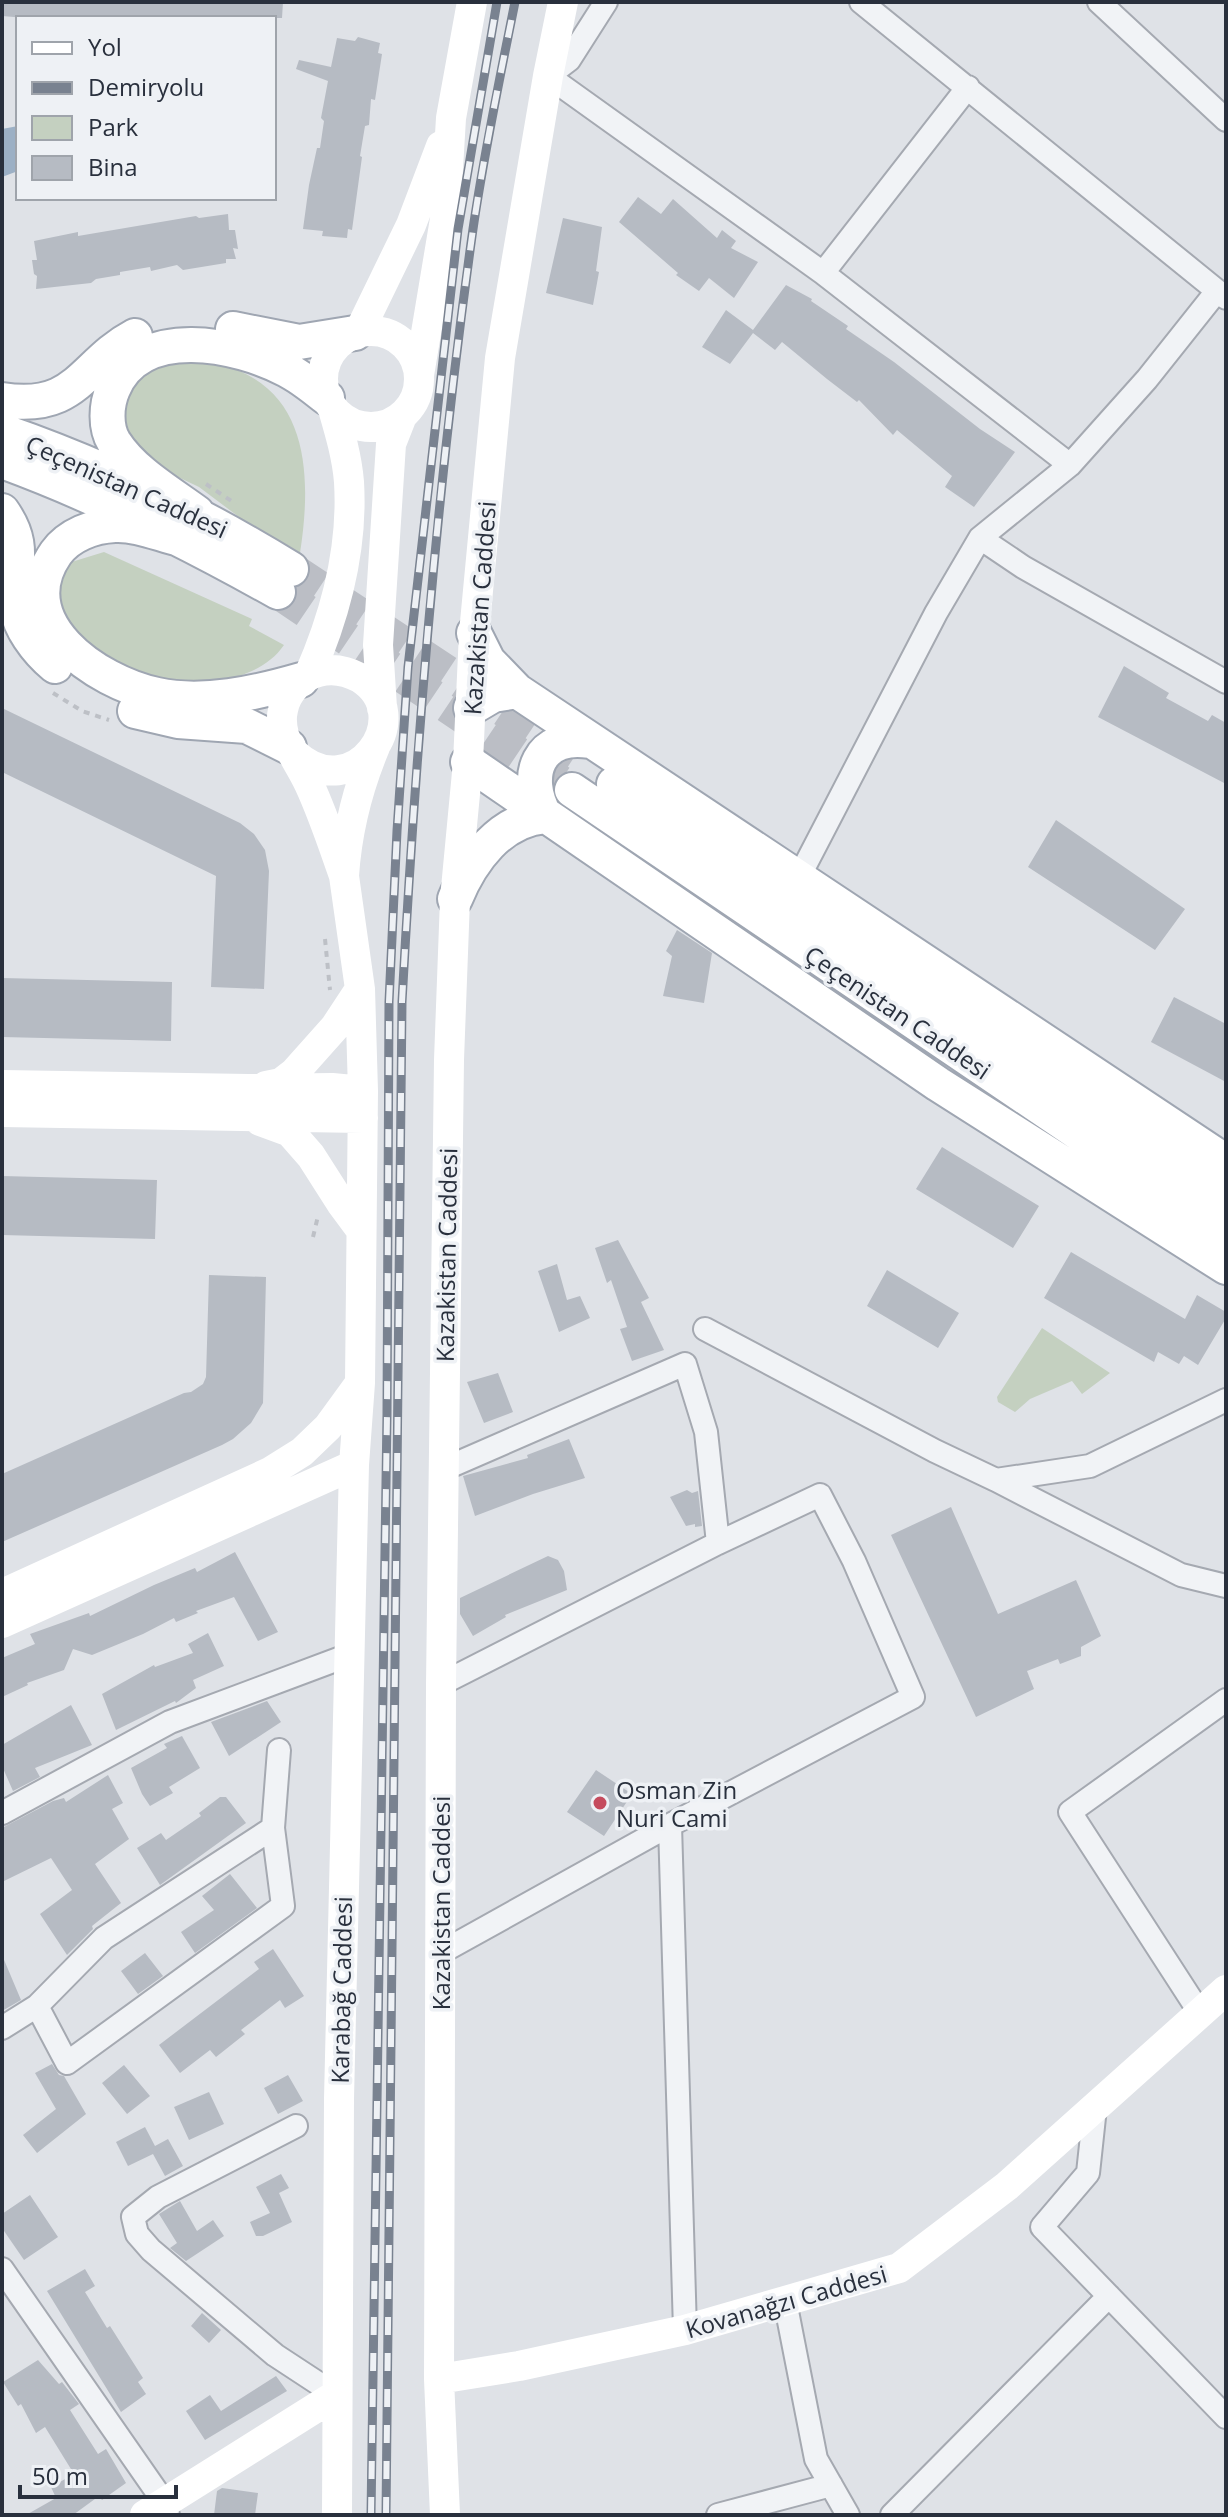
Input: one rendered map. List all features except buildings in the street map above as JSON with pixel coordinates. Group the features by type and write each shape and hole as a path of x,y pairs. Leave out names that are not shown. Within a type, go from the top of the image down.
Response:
{"main road":[{"path":"344,876 346,846 355,802 382,729 378,645 391,444 402,416 418,391 445,219 451,118 472,2"},
{"name":"Kazakistan Caddesi","path":"445,2515 439,2379 441,1684 449,1060 455,899 468,762 474,633 500,358 563,2"},
{"path":"344,876 317,802 282,730 282,711 289,694 305,678 330,621 344,555 349,482 322,376 332,349 342,339 357,332 411,225 451,118"},
{"path":"2,400 41,401 69,390 121,344 162,327 207,325 299,342 380,331 403,342 411,352 419,375"},
{"path":"189,526 114,442 108,421 109,401 119,377 149,353 173,346 234,349 285,369 350,422 377,427 402,416"},
{"name":"Çeçenistan Caddesi","path":"2,431 79,460 284,581"},
{"name":"Çeçenistan Caddesi","path":"2,461 87,494 189,526"},
{"path":"2,511 13,527 18,547 16,603 22,625 47,660 87,688 131,709 178,721 247,726 292,750 314,767 337,771 359,764 375,747"},
{"path":"189,526 100,527 72,538 59,549 45,575 41,591 42,608 49,624 74,653 134,688 174,698 261,691 333,670 350,673 371,688 382,710"},
{"path":"474,633 488,661 583,765 799,877 1226,1162"},
{"path":"471,708 493,695 517,691"},
{"path":"545,816 533,789 533,778 541,760 553,746 578,739 583,765"},
{"path":"468,762 938,1084 1226,1267"},
{"name":"Çeçenistan Caddesi","path":"583,765 1226,1200"},
{"name":"Çeçenistan Caddesi","path":"583,765 1226,1233"},
{"path":"455,899 471,867 494,839 518,822 545,816"},
{"name":"Karabağ Caddesi","path":"337,2515 339,2099 354,1465 360,1383 363,1104 360,989 344,876"},
{"path":"250,1103 294,1073 335,1027 360,989"},
{"path":"2,1085 163,1102"},
{"path":"2,1112 163,1102 250,1103 332,1088 363,1104"},
{"path":"250,1103 290,1132 311,1156 361,1230"},
{"path":"2,1594 270,1472 302,1452 328,1427 360,1383"},
{"path":"2,1623 354,1465"},
{"name":"Kovanağzı Caddesi","path":"439,2379 519,2366 685,2330 899,2268 1007,2186 1226,1990"},
{"path":"159,2511 336,2395"}],"street":[{"path":"606,2 569,60 548,76 823,273 1070,465"},
{"path":"799,877 936,613 980,538 1070,465 1221,295 861,2"},
{"path":"1099,2 1226,120"},
{"path":"823,273 968,87"},
{"path":"980,538 1023,567 1226,682"},
{"path":"705,1329 935,1451 1181,1575 1226,1586"},
{"path":"444,1469 685,1364 706,1432 718,1543"},
{"path":"996,1480 1090,1466 1226,1400"},
{"path":"440,1953 670,1825 913,1697 854,1561 820,1495 718,1543 441,1684"},
{"path":"2,1813 170,1722 349,1655"},
{"path":"1200,2013 1070,1812 1226,1700"},
{"path":"37,2006 67,2063 283,1906 273,1828 279,1750"},
{"path":"670,1825 685,2330"},
{"path":"2,2028 37,2006 104,1938 273,1828"},
{"path":"1095,2108 1088,2173 1042,2227 1226,2417"},
{"path":"296,2126 158,2197 133,2217 137,2234 151,2250 275,2355 336,2395"},
{"path":"2,2269 159,2511"},
{"path":"892,2515 1109,2296"},
{"path":"785,2301 816,2459 848,2515"},
{"path":"718,2515 831,2485"}],"path":[{"path":"198,480 239,506"},
{"path":"49,690 82,711 121,724"},
{"path":"325,933 331,1003"},
{"path":"313,1237 327,1179"}],"green space":[{"path":"148,358 216,364 247,375 270,391 287,412 298,437 303,465 304,524 300,553 289,546 283,550 199,487 132,455 108,400"},
{"path":"104,552 252,619 249,626 284,645 270,660 239,676 190,684 144,674 101,654 59,629 55,580 65,564"},
{"path":"1042,1328 1110,1373 1082,1394 1072,1381 1030,1399 1015,1412 998,1402 997,1397"}],"water":[{"path":"16,126 16,172 2,177 2,129"}],"tunnel":[{"path":"291,569 587,765"},
{"path":"278,592 572,790"}],"railway":[{"path":"371,2515 387,1414 389,1002 397,831 408,667 458,229 497,2"},
{"path":"386,2515 402,1002 421,711 438,518 477,201 515,2"}],"place":[{"name":"Osman Zin Nuri Cami","path":"600,1803"}]}
